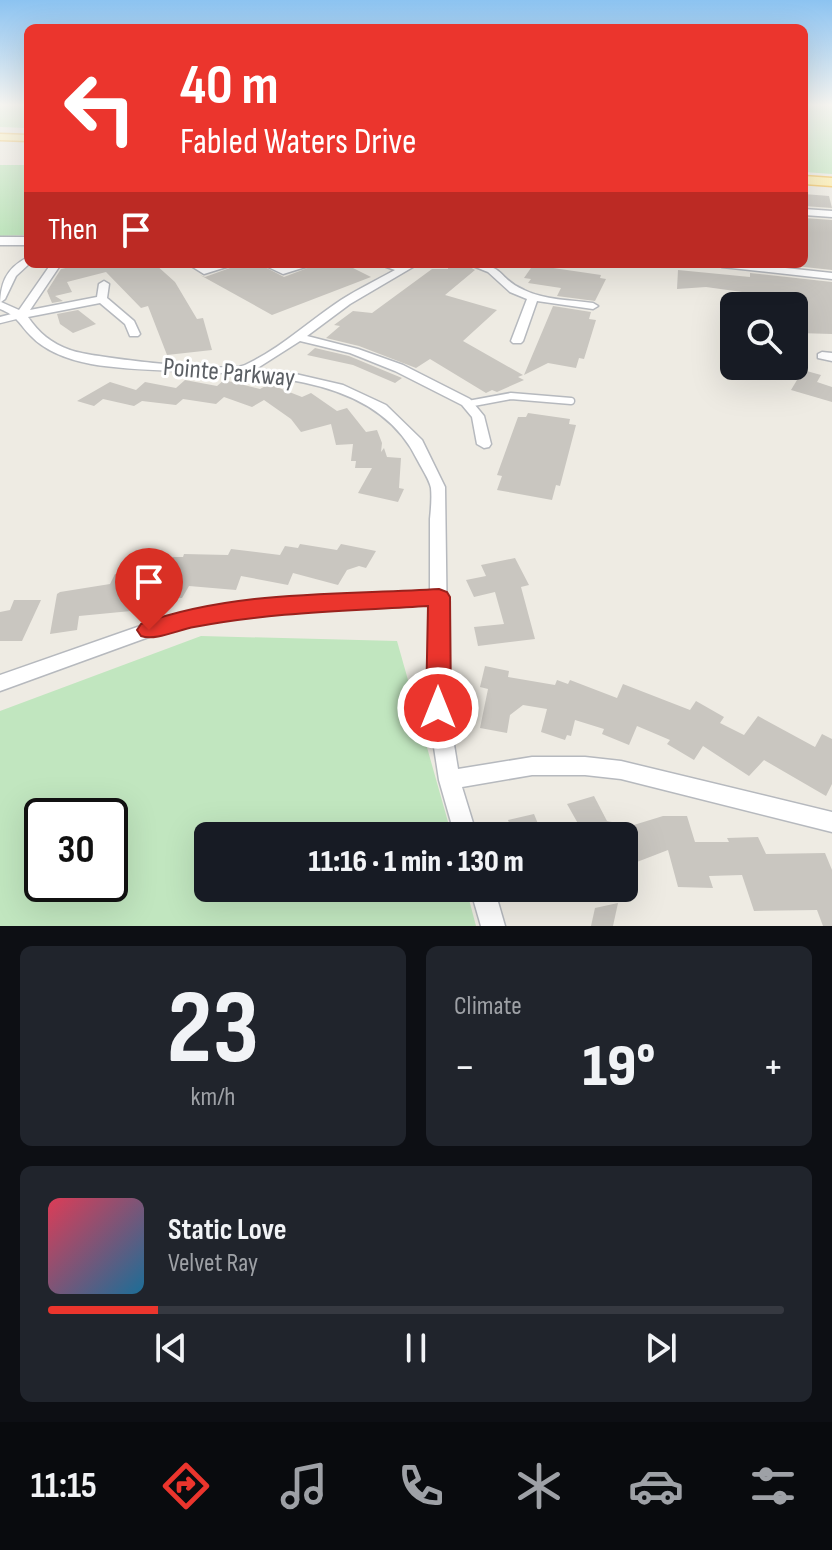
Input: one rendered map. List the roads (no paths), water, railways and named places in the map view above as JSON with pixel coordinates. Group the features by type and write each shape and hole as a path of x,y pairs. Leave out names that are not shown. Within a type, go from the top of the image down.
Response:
{"main road":[{"path":"808,180 832,182"}],"street":[{"path":"808,212 832,214"},
{"path":"0,241 24,241"},
{"path":"0,299 12,275 24,264"},
{"path":"0,299 29,268"},
{"path":"20,315 53,268"},
{"path":"246,370 346,302 406,268"},
{"path":"494,268 514,292 593,306"},
{"path":"759,268 832,276"},
{"path":"102,299 104,284"},
{"path":"517,341 533,297"},
{"name":"Pointe Parkway","path":"0,299 20,315 34,334 51,346 89,359 140,366 285,374 338,388 383,411 408,432 426,458 438,487 438,708 449,780 462,822"},
{"path":"20,315 102,299"},
{"path":"102,299 130,323 134,334"},
{"path":"298,337 354,351 399,368 468,404 478,416 484,444"},
{"path":"0,683 166,624 240,610 439,597"},
{"path":"449,780 532,766 585,766 621,770 832,822"},
{"path":"486,902 493,926"}],"lane":[{"path":"0,320 20,315"},
{"path":"468,404 511,396 571,401"}]}
